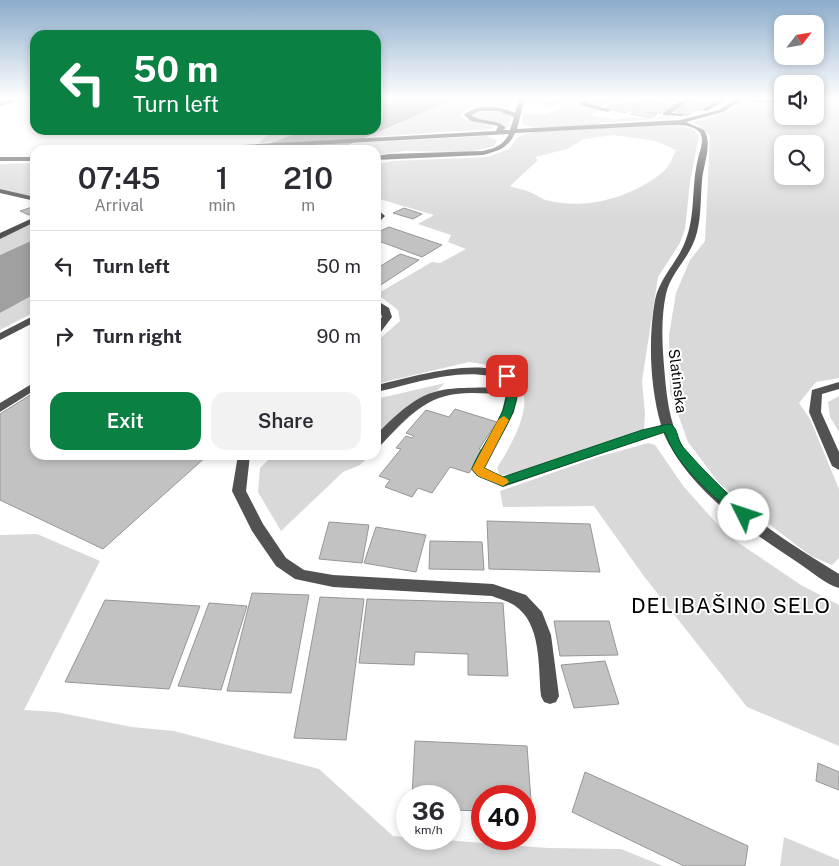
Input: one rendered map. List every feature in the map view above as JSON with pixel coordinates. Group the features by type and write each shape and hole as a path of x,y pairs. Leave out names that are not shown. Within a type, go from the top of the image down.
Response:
{"street":[{"path":"277,145 392,138"},
{"path":"499,138 506,144"},
{"path":"381,157 412,154 484,153 497,150 506,144 509,138"},
{"name":"Slatinska","path":"704,138 705,144 696,185 696,211 692,237 665,283 658,314 658,364 669,427 674,444 705,482 789,551 839,582"},
{"path":"0,159 30,159"},
{"path":"0,191 30,198"},
{"path":"0,236 30,221"},
{"path":"381,307 385,310 387,317 381,325"},
{"path":"0,337 30,321"},
{"path":"381,389 446,374 473,371 498,372 507,376 513,382 508,412 478,469 482,474 503,482 646,432 669,427"},
{"path":"839,385 816,392 815,412 839,466"},
{"path":"0,408 30,388"},
{"path":"381,438 414,407 432,396 447,392 513,390"},
{"path":"243,460 239,491 257,527 281,562 300,575 333,581 493,590 520,600 536,617 543,635 550,696"}],"shaded area":[{"path":"264,138 283,138 274,142 258,143"},
{"path":"283,138 364,138 349,145 266,145"},
{"path":"441,138 497,140 494,146 470,152 405,151 381,154 381,145 350,145 355,143"},
{"path":"517,138 588,138 567,149 535,157 538,160 510,186 544,199 577,204 609,199 639,188 667,168 676,150 656,141 637,138 699,138 690,182 685,229 680,243 658,277 642,381 645,414 644,430 542,466 500,475 497,468 517,431 524,410 522,387 507,368 469,362 381,383 381,338 400,321 398,310 381,297 381,292 432,262 440,263 466,249 448,242 451,235 418,224 434,215 381,199 381,163 488,157 509,149"},
{"path":"710,138 774,138 774,185 824,185 824,138 839,138 839,378 816,382 799,403 810,419 839,489 839,558 832,565 811,556 719,483 688,442 670,392 669,335 676,293 690,260 705,241"},
{"path":"30,163 30,196 0,189 0,164"},
{"path":"30,224 30,241 0,255 0,239"},
{"path":"30,241 30,297 0,313 0,255"},
{"path":"30,297 30,315 0,330 0,313"},
{"path":"445,383 381,444 381,398"},
{"path":"839,396 839,432 830,417 828,402"},
{"path":"648,443 655,445 684,487 727,535 801,585 839,605 839,746 747,707 643,575 594,506 503,507 500,491 598,457"},
{"path":"268,460 365,460 360,465 343,472 281,531 258,492 260,468"},
{"path":"37,534 100,561 24,710 56,712 132,727 174,731 319,769 393,836 396,836 396,850 461,850 461,841 471,842 471,850 536,850 536,847 621,849 663,866 0,866 0,535"},
{"path":"784,837 839,860 839,866 780,866"}],"building":[{"path":"30,208 30,214 29,215 20,211"},
{"path":"404,208 422,214 413,219 393,213"},
{"path":"389,227 442,245 422,257 381,242 381,231"},
{"path":"400,254 419,260 381,285 381,266"},
{"path":"30,395 30,460 202,460 103,549 0,500 0,414"},
{"path":"455,409 497,422 479,449 484,451 469,473 450,467 432,493 418,488 412,497 385,487 390,480 379,476 401,449 396,448 406,436 412,438 414,436 406,433 426,410 449,417"},
{"path":"487,521 590,524 600,572 489,569"},
{"path":"329,522 369,525 362,563 319,559"},
{"path":"376,527 426,535 416,572 364,563"},
{"path":"430,541 482,542 484,570 429,569"},
{"path":"252,593 309,595 291,693 227,691"},
{"path":"320,597 364,599 346,740 294,738"},
{"path":"367,599 503,603 508,676 468,675 468,654 415,652 414,665 359,663"},
{"path":"105,600 200,606 169,689 65,682"},
{"path":"209,603 247,606 221,690 178,686"},
{"path":"554,621 609,621 618,655 560,656"},
{"path":"605,661 619,704 574,708 561,665"},
{"path":"415,741 527,746 530,785 471,785 471,811 461,810 461,785 413,785"},
{"path":"818,763 839,772 839,790 816,781"},
{"path":"585,772 748,846 745,866 684,866 572,812"}],"slow traffic":[{"path":"503,482 490,475 482,474 478,469 480,462 504,420"}],"district":[{"name":"DELIBAŠINO SELO","path":"731,605"}],"route":[{"path":"507,376 513,382 508,412 480,462 478,469 482,474 490,475 503,482 646,432 669,427 674,444 705,482 744,515"}]}
